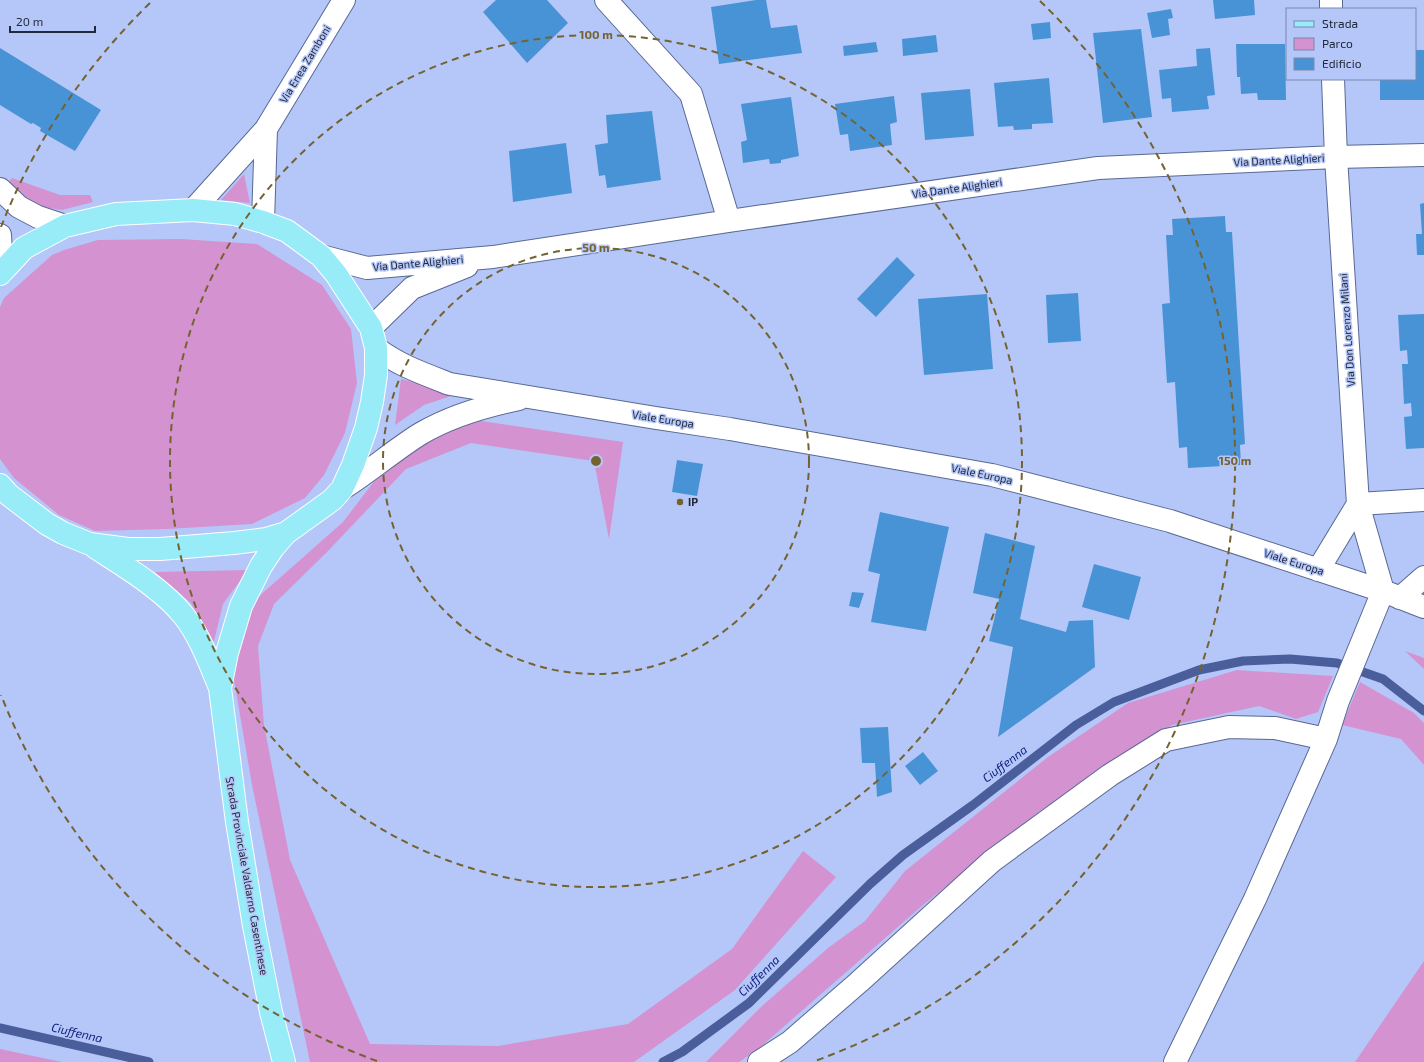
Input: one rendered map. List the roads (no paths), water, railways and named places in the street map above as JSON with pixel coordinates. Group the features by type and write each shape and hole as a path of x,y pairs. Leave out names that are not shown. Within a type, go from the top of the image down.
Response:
{"main road":[{"path":"0,485 9,495 47,524 62,533 90,544 128,549 160,549 266,539 286,533 332,500 342,489 353,465 368,421 376,375 374,338 336,274 321,256 287,231 235,214 192,210 116,214 65,226 24,248 1,273"},
{"name":"Strada Provinciale Valdarno Casentinese","path":"220,688 227,653 241,606 261,566 273,548 286,533"},
{"name":"Strada Provinciale Valdarno Casentinese","path":"90,544 141,578 165,597 184,616 201,644 220,688 237,822 254,926 271,1012 284,1062"}],"street":[{"name":"Via Enea Zamboni","path":"192,210 266,129 344,0"},
{"path":"606,0 691,94 729,221"},
{"name":"Via Don Lorenzo Milani","path":"1333,80 1336,157 1358,504 1392,594"},
{"name":"Via Enea Zamboni","path":"263,222 266,129"},
{"name":"Via Dante Alighieri","path":"321,256 367,268 493,257 729,221 1098,168 1336,157 1424,155"},
{"path":"0,189 19,207 38,217 65,226"},
{"path":"0,234 1,273"},
{"name":"Via Dante Alighieri","path":"374,338 412,288 493,257"},
{"name":"Viale Europa","path":"374,338 390,358 422,374 450,384 738,430 992,475 1170,521 1392,594 1424,607"},
{"name":"Viale Europa","path":"342,489 421,434 478,409 528,397"},
{"path":"1318,570 1358,504 1424,500"},
{"path":"1175,1062 1255,899 1326,739 1338,701 1375,612 1392,594 1424,577"},
{"path":"759,1062 790,1042 859,982 992,861 1110,775 1166,740 1229,727 1275,728 1326,739"}],"waterway":[{"name":"Ciuffenna","path":"663,1062 682,1052 749,1003 870,884 903,855 973,805 1076,725 1114,702 1199,670 1243,661 1290,659 1337,663 1383,679 1424,711"},
{"name":"Ciuffenna","path":"0,1028 149,1062"}],"place":[{"name":"IP","path":"680,502"}]}
